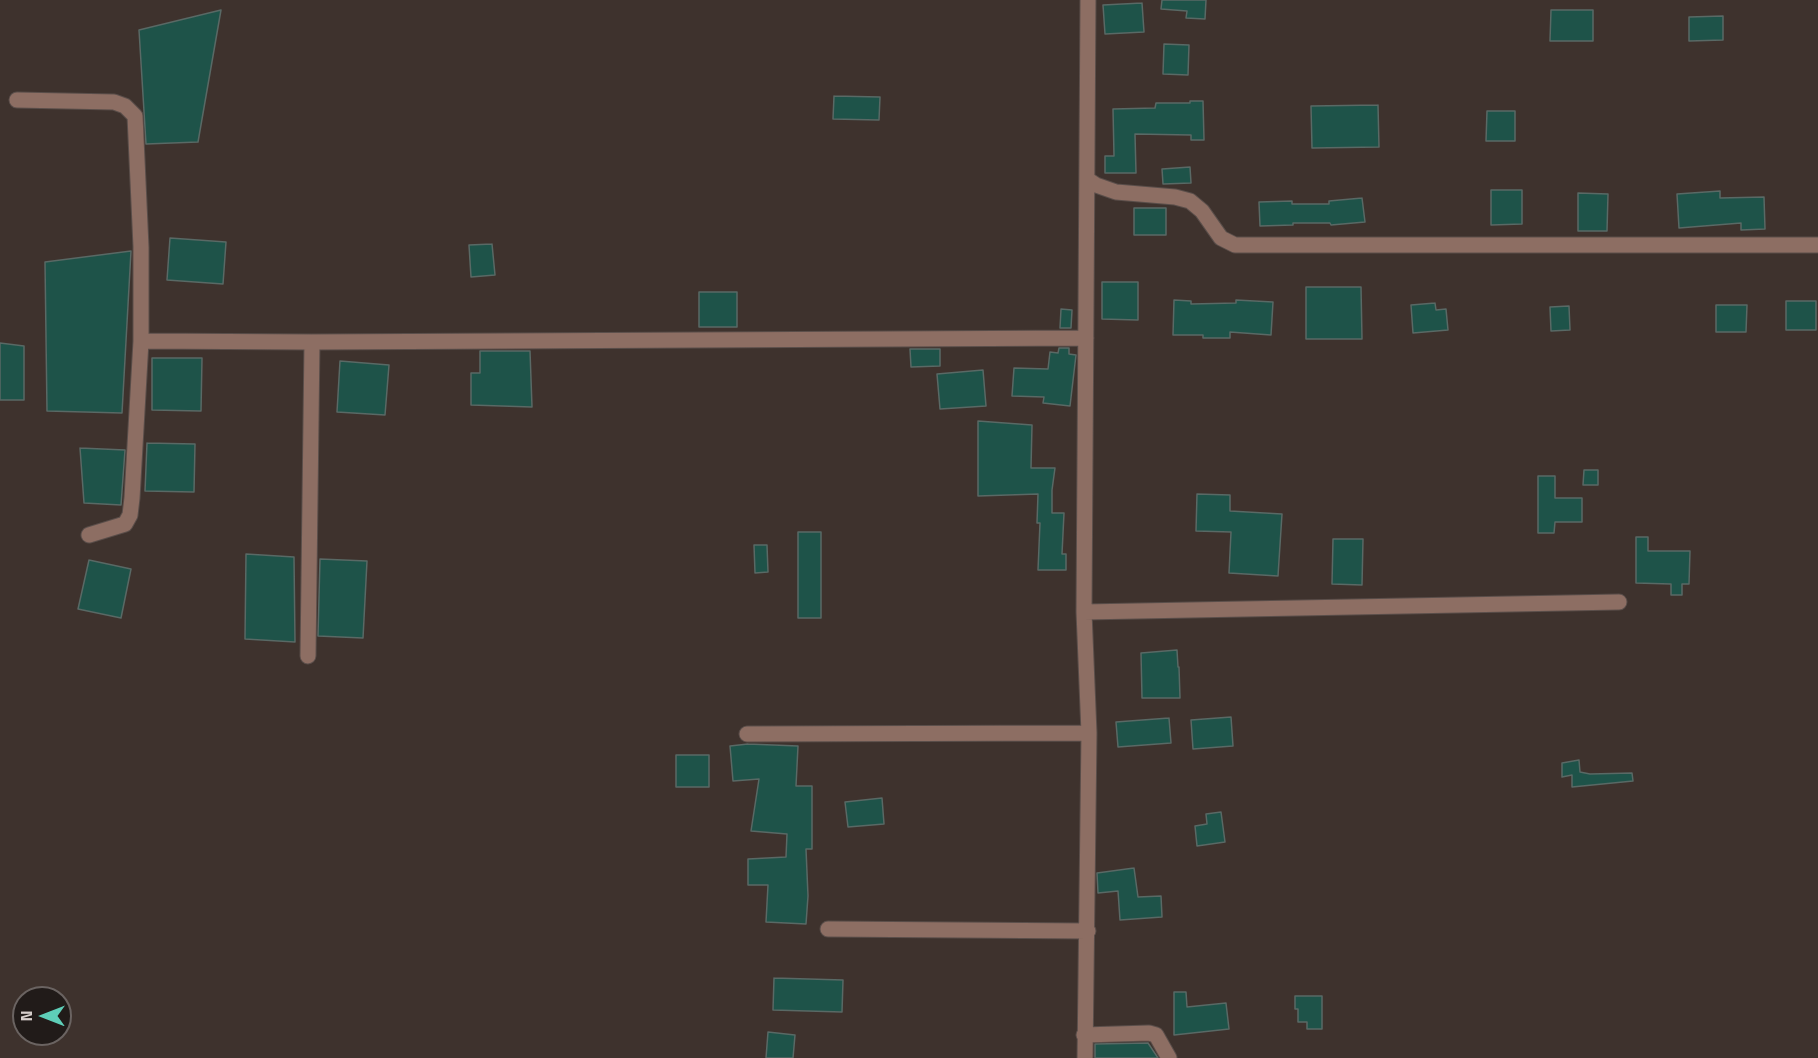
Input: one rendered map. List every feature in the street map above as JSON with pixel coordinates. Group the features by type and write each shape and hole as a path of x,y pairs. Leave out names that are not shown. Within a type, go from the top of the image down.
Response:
{"street":[{"path":"1085,1058 1089,733 1084,612 1088,0"},
{"path":"17,100 114,102 125,106 135,116 141,247 141,341 130,515 125,525 89,535"},
{"path":"1087,179 1116,192 1174,197 1190,201 1202,211 1221,238 1234,245 1818,245"},
{"path":"141,341 1086,338"},
{"path":"308,656 312,342"},
{"path":"1084,612 1619,602"},
{"path":"747,734 1089,733"},
{"path":"828,929 1088,932"},
{"path":"1084,1035 1149,1033 1156,1035 1169,1058"}],"building":[{"path":"1162,0 1206,0 1205,19 1186,18 1187,11 1161,9"},
{"path":"1142,3 1144,32 1105,34 1103,5"},
{"path":"221,10 198,142 146,144 139,30"},
{"path":"1551,10 1593,10 1593,41 1550,41"},
{"path":"1723,16 1723,40 1689,41 1689,17"},
{"path":"1164,44 1189,45 1188,75 1163,74"},
{"path":"834,96 880,97 879,120 833,119"},
{"path":"1190,101 1203,101 1204,140 1191,140 1191,135 1135,134 1136,173 1105,173 1105,156 1114,156 1113,109 1155,108 1156,103 1190,103"},
{"path":"1378,105 1379,147 1312,148 1311,106"},
{"path":"1487,111 1515,111 1515,141 1486,141"},
{"path":"1190,167 1191,183 1163,184 1162,169"},
{"path":"1491,190 1522,190 1522,224 1491,225"},
{"path":"1720,191 1720,198 1764,197 1765,229 1741,230 1741,223 1679,228 1677,194"},
{"path":"1578,193 1608,194 1607,231 1578,231"},
{"path":"1362,198 1365,222 1260,226 1259,202 1292,201 1292,204 1329,204 1329,201"},
{"path":"1134,208 1166,208 1166,235 1134,235"},
{"path":"170,238 226,242 223,284 167,280"},
{"path":"492,244 495,275 471,277 469,245"},
{"path":"131,251 122,413 47,411 45,262"},
{"path":"1102,282 1138,282 1138,320 1102,319"},
{"path":"1306,287 1361,287 1362,339 1306,339"},
{"path":"699,292 737,292 737,327 699,327"},
{"path":"1174,300 1191,301 1191,304 1236,303 1236,300 1273,302 1271,335 1230,332 1230,338 1203,338 1203,335 1173,335"},
{"path":"1786,301 1816,301 1816,330 1786,330"},
{"path":"1435,303 1436,310 1446,309 1448,330 1413,333 1411,305"},
{"path":"1716,305 1747,305 1746,332 1716,332"},
{"path":"1569,306 1570,330 1551,331 1550,307"},
{"path":"1061,309 1072,310 1071,328 1060,328"},
{"path":"0,343 24,346 24,400 0,400"},
{"path":"1059,348 1069,348 1069,354 1076,355 1070,406 1043,403 1044,397 1012,396 1014,368 1048,369 1050,352 1058,353"},
{"path":"910,349 940,349 940,366 911,367"},
{"path":"480,351 530,351 532,407 471,405 471,373 480,373"},
{"path":"152,358 202,358 201,411 152,410"},
{"path":"340,361 389,365 385,415 337,412"},
{"path":"983,370 986,406 940,409 937,374"},
{"path":"978,421 1032,425 1031,468 1055,468 1052,513 1064,513 1062,554 1066,554 1066,570 1038,570 1040,523 1037,523 1038,494 978,496"},
{"path":"147,443 195,444 194,492 145,491"},
{"path":"80,448 125,450 121,505 84,503"},
{"path":"1584,470 1598,470 1598,485 1583,485"},
{"path":"1538,476 1555,476 1555,498 1582,498 1582,522 1555,522 1554,533 1538,533"},
{"path":"1197,494 1230,495 1230,511 1282,514 1278,576 1229,573 1231,532 1196,531"},
{"path":"798,532 821,532 821,618 798,618"},
{"path":"1636,537 1648,537 1648,551 1690,551 1689,584 1682,584 1682,595 1671,595 1671,584 1636,583"},
{"path":"1333,539 1363,539 1362,585 1332,584"},
{"path":"754,545 767,545 768,572 755,573"},
{"path":"246,554 294,557 295,642 245,639"},
{"path":"320,559 367,561 363,638 318,636"},
{"path":"89,560 131,569 121,618 78,609"},
{"path":"1177,650 1180,698 1142,698 1141,653"},
{"path":"1231,717 1233,746 1193,749 1191,720"},
{"path":"1169,718 1171,743 1118,747 1116,722"},
{"path":"748,744 798,746 796,786 812,786 812,849 806,849 808,896 806,924 766,922 768,885 748,885 748,859 786,857 787,834 751,831 759,779 733,781 730,746"},
{"path":"676,755 709,755 709,787 676,787"},
{"path":"1579,760 1580,772 1590,774 1632,773 1633,781 1572,787 1572,775 1562,777 1562,763"},
{"path":"882,798 884,824 848,827 845,802"},
{"path":"1221,812 1225,842 1197,846 1195,826 1207,824 1206,814"},
{"path":"1134,868 1138,897 1161,896 1162,917 1120,920 1118,891 1098,893 1097,873"},
{"path":"774,978 843,980 842,1012 773,1010"},
{"path":"1174,992 1186,992 1187,1007 1226,1003 1229,1029 1174,1035"},
{"path":"1295,996 1322,996 1322,1029 1307,1029 1307,1022 1298,1022"},
{"path":"768,1032 795,1035 793,1058 766,1058"},
{"path":"1148,1043 1158,1058 1095,1058 1095,1044"}]}
